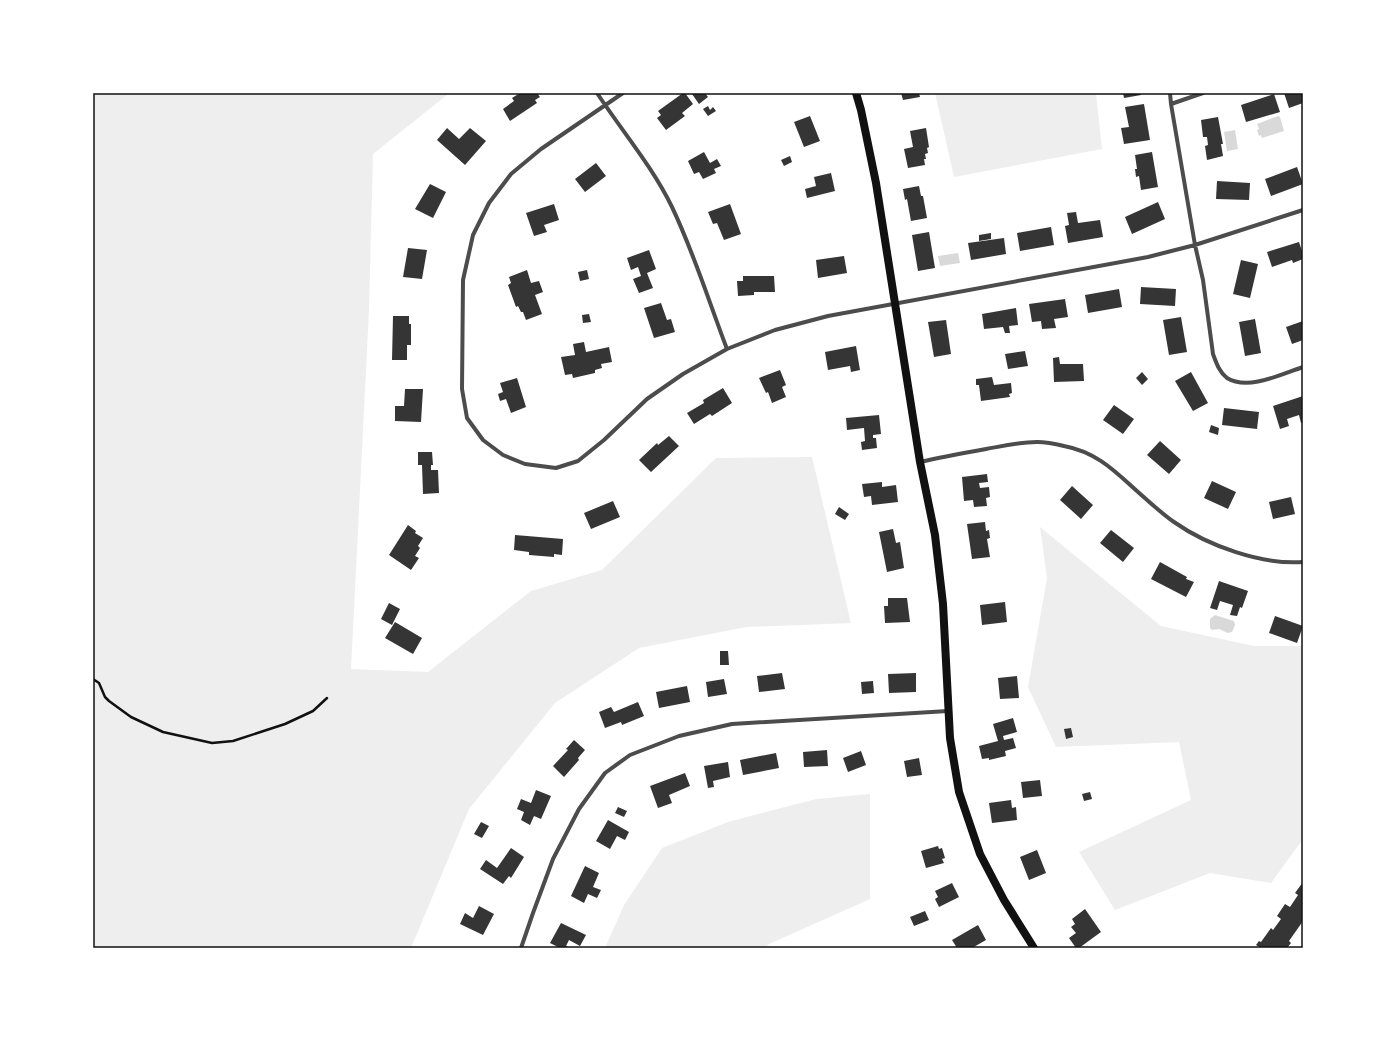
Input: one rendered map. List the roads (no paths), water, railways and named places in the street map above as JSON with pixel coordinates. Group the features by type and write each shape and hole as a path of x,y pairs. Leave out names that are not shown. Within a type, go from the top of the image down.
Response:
{"main road":[{"path":"856,93 876,183 920,462 935,535 941,589 950,738 959,792 980,854 1004,900 1034,948"}],"street":[{"path":"597,93 637,149 672,206 692,253 727,349"},
{"path":"623,93 541,149 511,174 489,203 472,235 463,280 462,389 467,418 483,440 503,456 525,464 556,468 578,461 604,440 647,399 683,374 727,349 775,330 828,316 1111,264 1195,246 1303,210"},
{"path":"1170,93 1195,246 1203,280 1213,354 1221,371 1226,377 1238,383 1248,383 1258,382 1303,367"},
{"path":"1172,104 1203,93"},
{"path":"920,462 1012,444 1038,442 1065,446 1092,454 1113,469 1174,522 1192,533 1237,552 1260,558 1303,562"},
{"path":"521,948 553,859 579,809 605,773 630,755 679,736 732,724 948,711"}]}
